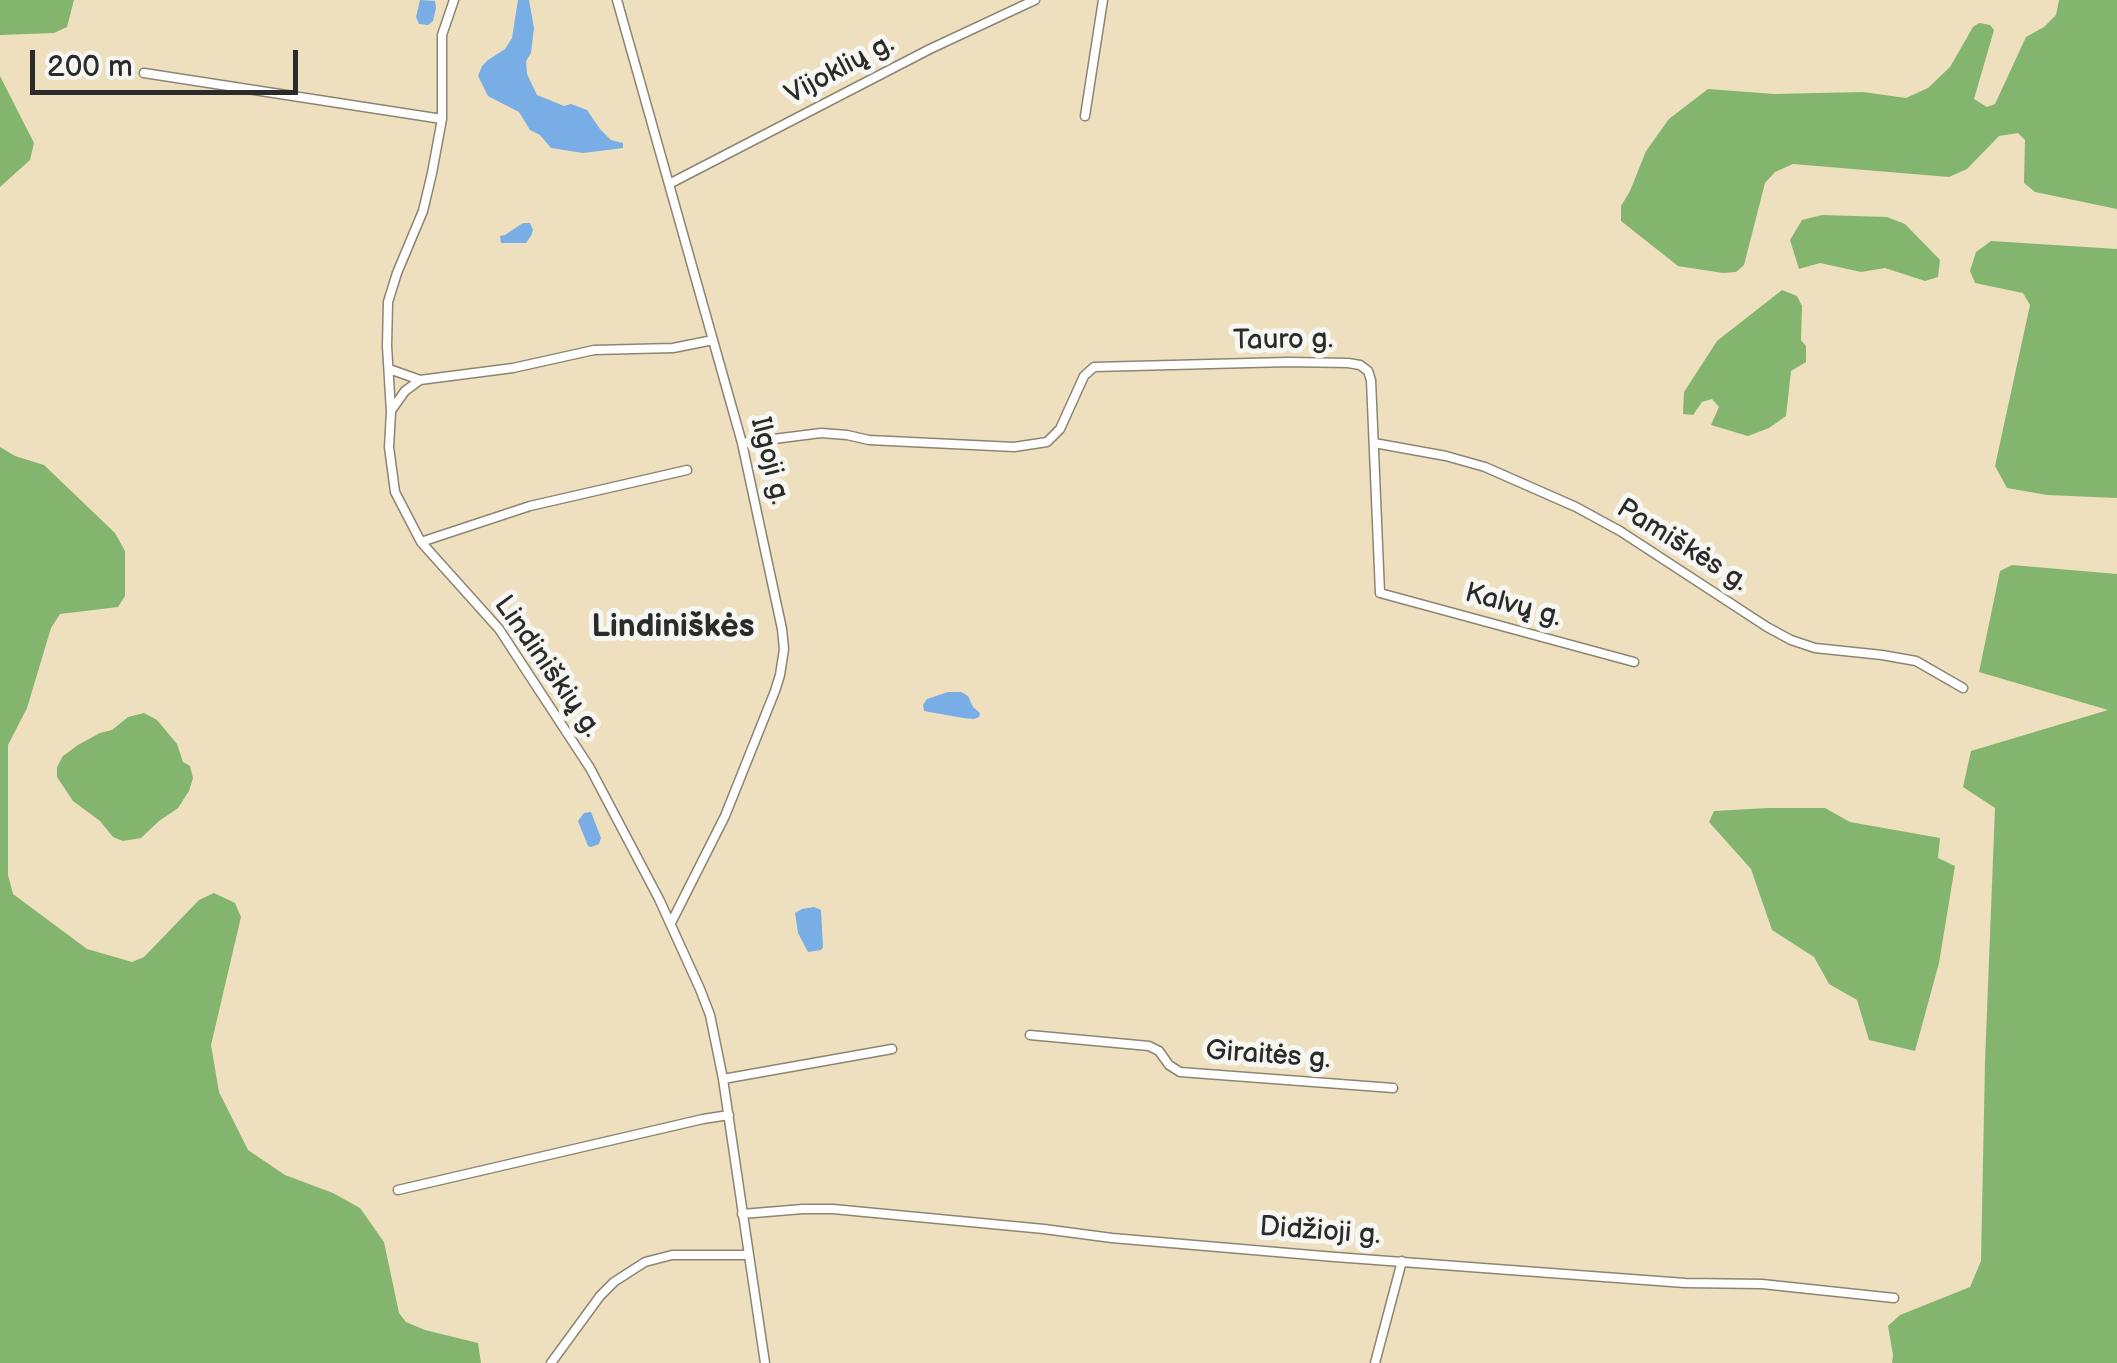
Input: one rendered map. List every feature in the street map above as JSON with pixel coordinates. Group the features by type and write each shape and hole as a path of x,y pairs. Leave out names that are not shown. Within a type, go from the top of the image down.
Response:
{"street":[{"name":"Lindiniškių g.","path":"454,0 442,34 442,119 424,211 388,302 389,447 395,492 421,542 517,654 590,768 671,923 710,1016 723,1079 764,1363"},
{"name":"Ilgoji g.","path":"617,0 742,442 782,628 782,663 775,691 725,816 671,923"},
{"name":"Vijoklių g.","path":"669,184 908,60 1034,0"},
{"path":"1085,116 1103,0"},
{"path":"144,73 442,119"},
{"path":"389,369 420,380 485,372 594,350 673,348 713,340"},
{"name":"Tauro g.","path":"742,442 820,433 869,440 1014,447 1047,442 1060,429 1084,376 1094,367 1348,363 1368,371 1372,380 1380,592"},
{"path":"391,412 405,391 420,380"},
{"name":"Pamiškės g.","path":"1374,443 1485,466 1528,485 1620,532 1791,640 1815,648 1916,661 1963,688"},
{"path":"421,542 530,506 687,470"},
{"name":"Kalvų g.","path":"1380,592 1634,662"},
{"name":"Giraitės g.","path":"1030,1035 1149,1046 1180,1072 1393,1088"},
{"path":"723,1079 892,1049"},
{"path":"398,1190 728,1115"},
{"name":"Didžioji g.","path":"742,1214 833,1209 1112,1238 1685,1283 1762,1284 1894,1298"},
{"path":"551,1363 600,1296 645,1262 672,1255 749,1255"},
{"path":"1376,1363 1402,1261"}],"green space":[{"path":"0,0 74,0 67,27 54,33 0,35"},
{"path":"2059,0 2117,0 2117,209 2035,192 2024,183 2025,140 2018,133 1999,136 1967,169 1949,177 1793,164 1775,172 1765,183 1744,265 1736,272 1678,266 1621,221 1621,206 1646,151 1669,119 1708,89 1774,94 1863,92 1906,98 1928,88 1950,67 1979,23 1994,30 1974,99 1987,107 1995,104 2026,37 2056,15"},
{"path":"0,76 34,143 30,160 0,187"},
{"path":"1822,215 1887,217 1905,224 1940,260 1938,277 1925,281 1885,268 1861,272 1820,263 1799,269 1790,240 1802,220"},
{"path":"1991,241 2117,249 2117,498 2047,495 2007,488 1995,466 2030,305 2023,293 1975,283 1970,271 1976,252"},
{"path":"1782,290 1797,296 1802,306 1801,340 1806,346 1806,362 1791,371 1786,416 1748,436 1711,425 1719,407 1712,399 1702,402 1693,415 1683,414 1684,392 1717,341"},
{"path":"0,447 44,465 115,533 125,551 125,596 118,607 60,614 51,628 27,708 8,745 8,875 13,894 87,949 132,962 144,957 199,900 214,893 235,903 241,917 211,1045 219,1092 248,1150 285,1175 360,1208 384,1242 399,1313 406,1322 478,1343 481,1363 0,1363"},
{"path":"2012,565 2117,574 2117,1363 1892,1363 1888,1326 1900,1315 1970,1287 1981,1261 1995,808 1963,787 1971,751 2108,710 1979,672 2000,571"},
{"path":"144,713 157,720 177,744 193,778 178,808 141,838 123,841 113,837 100,821 73,801 57,777 57,767 63,756 78,745 112,730 128,717"},
{"path":"1825,808 1850,822 1940,838 1938,858 1955,866 1939,963 1915,1051 1869,1040 1857,1000 1829,984 1814,957 1772,930 1751,869 1709,822 1714,811"}],"water":[{"path":"420,0 435,1 433,21 428,25 419,24 416,17"},
{"path":"518,0 529,0 534,28 527,74 537,95 587,110 600,129 611,140 623,143 623,148 583,153 551,148 530,130 519,112 488,96 478,76 482,66 505,49 512,38"},
{"path":"530,223 533,230 526,243 501,243 500,236"},
{"path":"948,692 968,696 979,717 924,711 927,699"},
{"path":"591,812 601,838 599,844 591,847 578,821 584,813"},
{"path":"814,907 821,910 823,947 808,952 798,933 795,913"}],"district":[{"name":"Lindiniškės","path":"673,628"}]}
